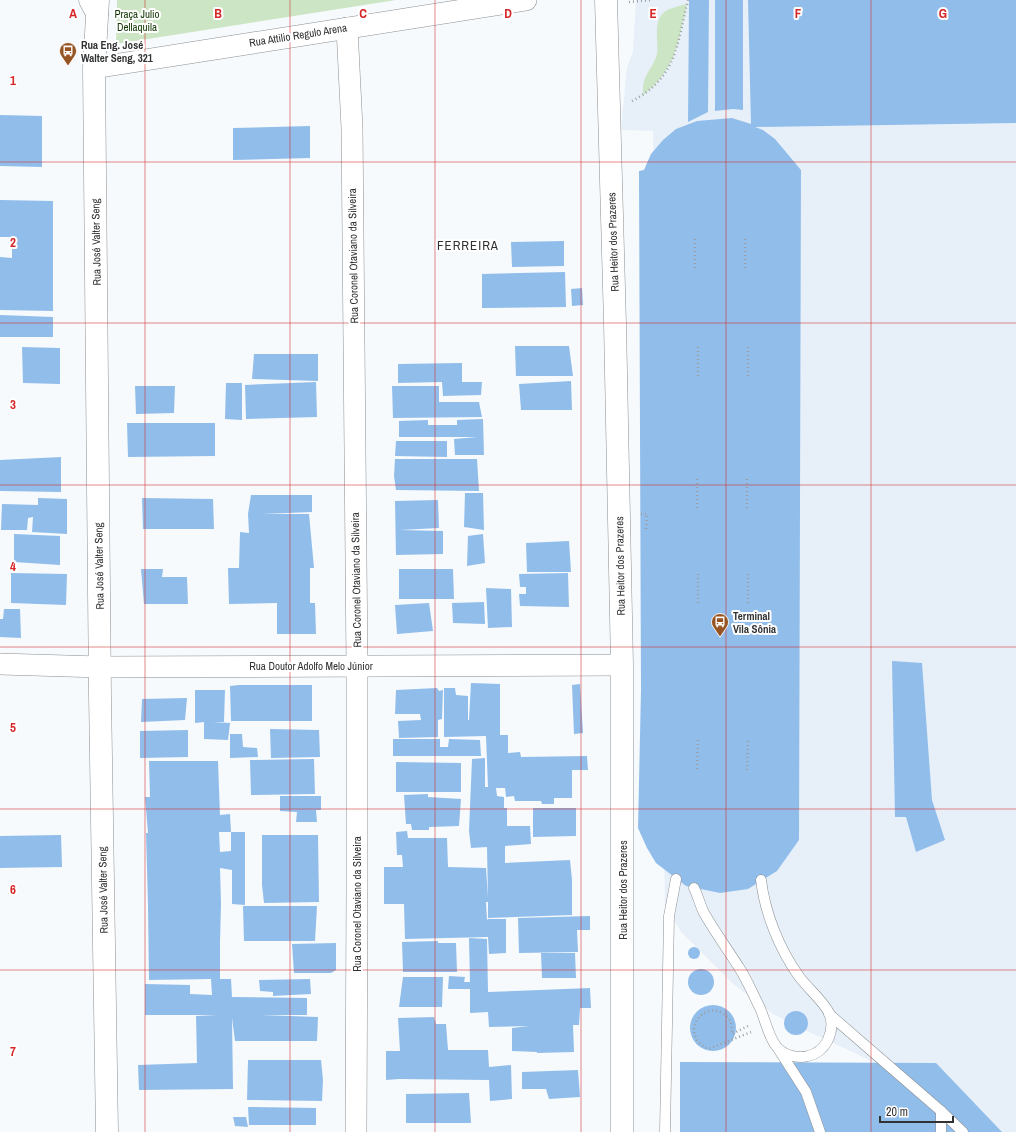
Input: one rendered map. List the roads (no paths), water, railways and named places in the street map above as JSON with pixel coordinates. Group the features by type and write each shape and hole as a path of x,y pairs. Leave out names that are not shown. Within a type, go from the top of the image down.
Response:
{"street":[{"name":"Rua Attilio Regulo Arena","path":"94,68 526,0"},
{"name":"Rua Heitor dos Prazeres","path":"606,0 622,665 622,1132"},
{"name":"Rua José Valter Seng","path":"95,4 94,68 100,667 107,1132"},
{"name":"Rua Coronel Otaviano da Silveira","path":"347,28 352,128 357,666 358,889 356,1132"},
{"name":"Rua Doutor Adolfo Melo Júnior","path":"0,664 100,667 622,665"}],"lane":[{"path":"664,1132 669,916 676,879"},
{"path":"761,880 763,895 770,920 786,956 798,976 824,1006 829,1014 832,1024 830,1034 824,1046 812,1055 795,1057 786,1054 777,1047"},
{"path":"694,888 704,912 744,976 760,1007 774,1044 806,1092 820,1132"},
{"path":"829,1014 941,1111 963,1132"},
{"path":"941,1111 941,1132"}],"place":[{"name":"Rua Eng. José Walter Seng, 321","path":"68,66"},
{"name":"Terminal Vila Sônia","path":"720,637"}],"district":[{"name":"FERREIRA","path":"468,245"}],"park label":[{"name":"Praça Julio Dellaquila","path":"137,20"}]}
